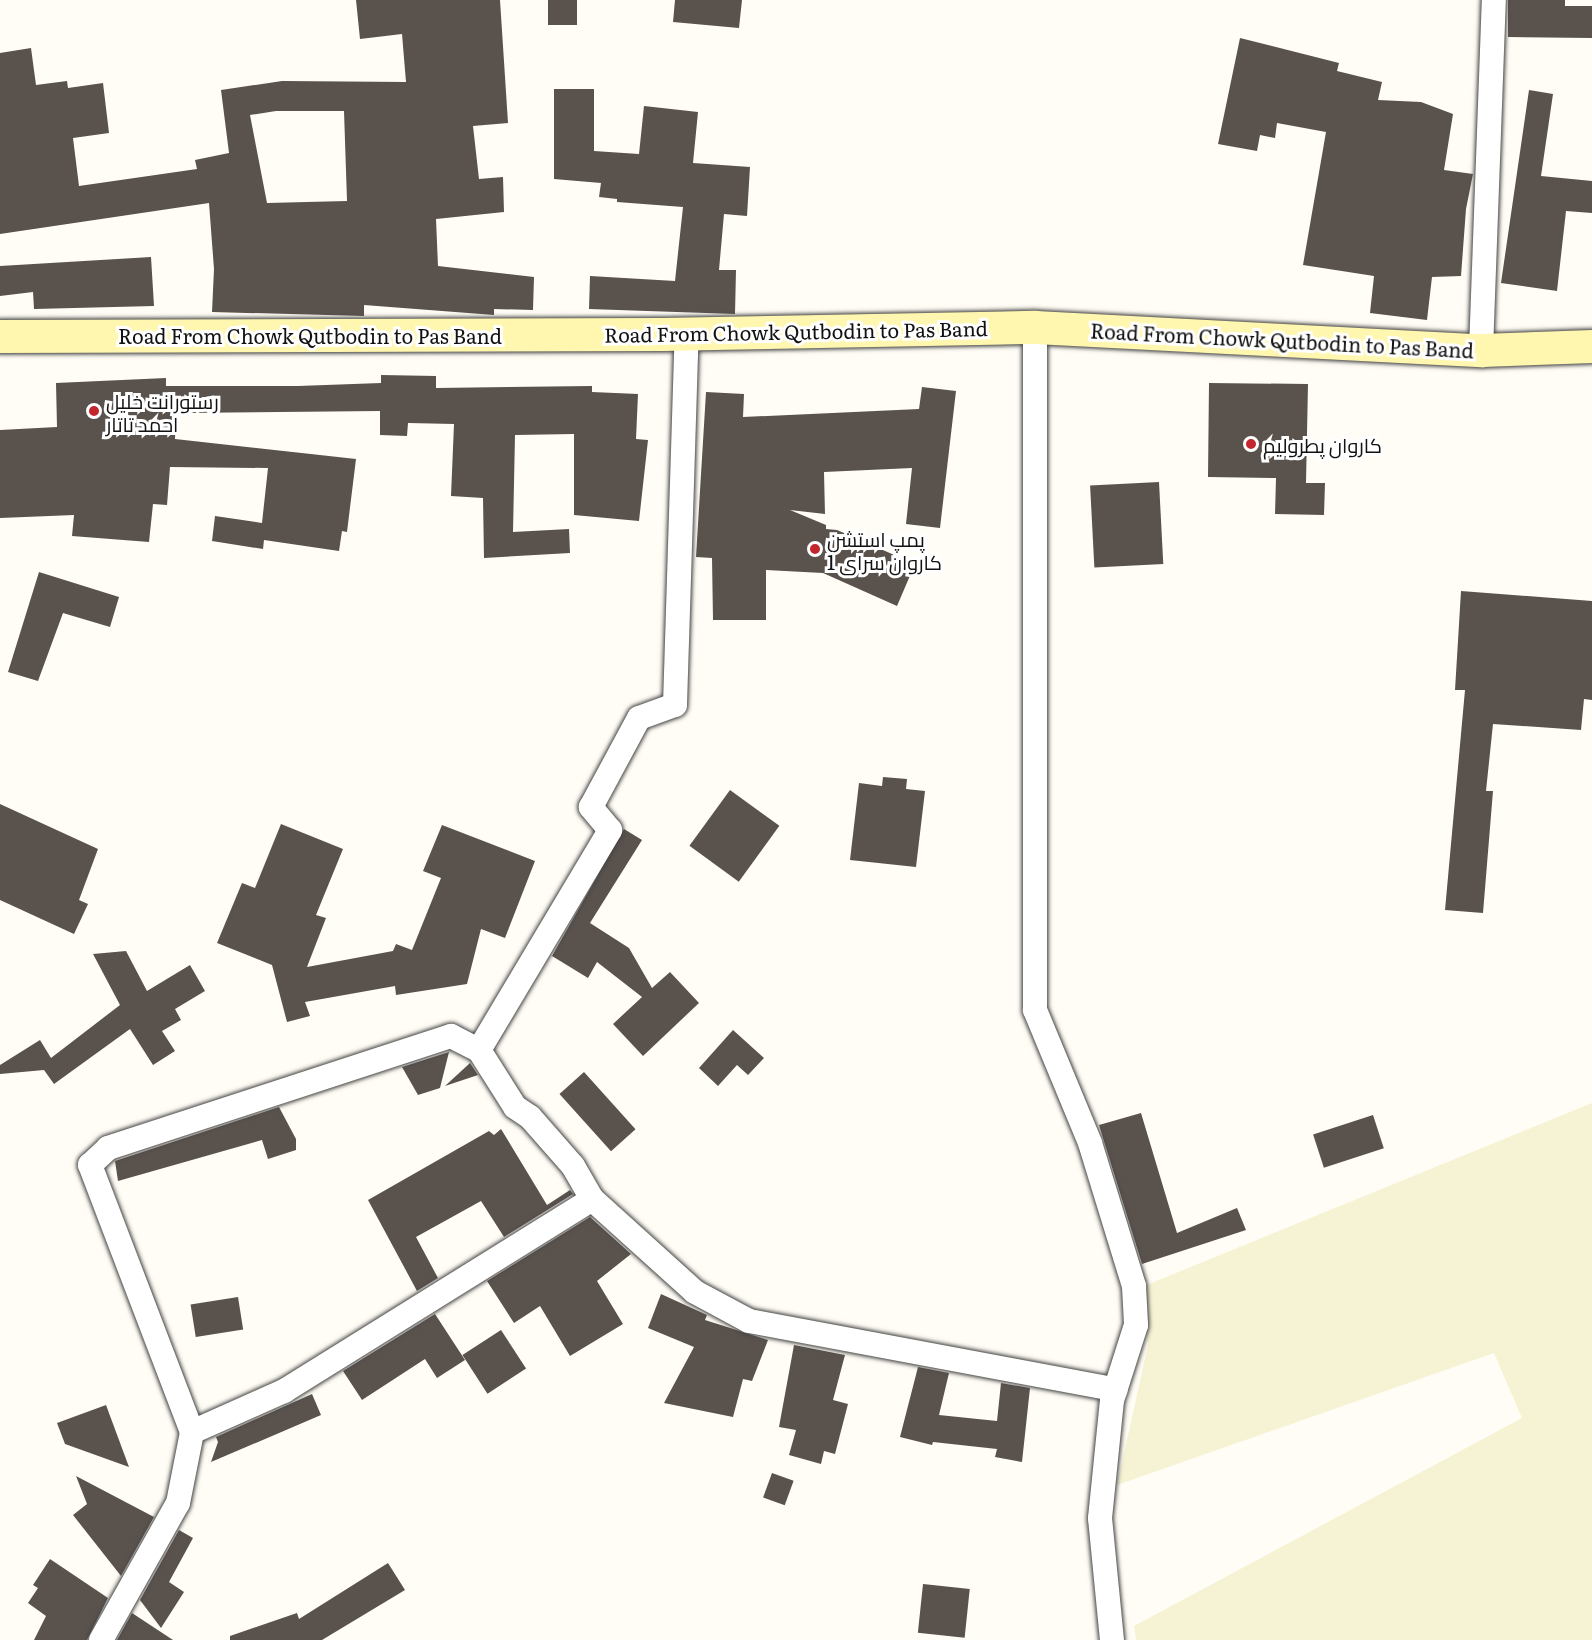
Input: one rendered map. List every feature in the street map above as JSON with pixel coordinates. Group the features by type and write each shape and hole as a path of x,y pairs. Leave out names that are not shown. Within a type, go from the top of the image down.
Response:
{"main road":[{"name":"Road From Chowk Qutbodin to Pas Band","path":"0,336 687,333 1035,327 1481,350 1592,346"}],"street":[{"path":"1481,350 1494,0"},
{"path":"1035,327 1035,1010 1090,1143 1134,1286 1136,1325 1116,1390 1100,1518 1112,1640"},
{"path":"479,1050 610,830 591,807 639,718 675,705 687,333"},
{"path":"101,1640 178,1503 192,1432 90,1165 108,1149 451,1036 479,1050 514,1107 531,1117 573,1166 592,1199 695,1292 749,1321 1116,1390"},
{"path":"192,1432 284,1391 592,1199"}],"shaded area":[{"path":"1592,1103 1592,1640 1136,1640 1134,1626 1522,1418 1494,1353 1117,1485 1148,1345 1144,1286"}],"building":[{"path":"356,0 500,0 508,123 473,126 479,179 503,177 504,212 436,219 438,266 534,277 533,310 494,309 494,315 364,305 364,316 212,312 214,269 209,203 0,234 0,53 31,48 36,85 67,81 68,88 103,83 109,133 73,138 79,186 197,169 195,160 229,153 221,90 282,81 406,82 402,34 360,39","holes":["276,111 344,111 347,201 267,203 250,115"]},
{"path":"548,0 577,0 577,25 548,25"},
{"path":"675,0 742,0 739,28 673,22"},
{"path":"1508,0 1565,0 1565,6 1592,6 1592,38 1508,37"},
{"path":"1240,38 1339,63 1337,71 1382,82 1378,100 1421,102 1453,114 1444,170 1473,174 1466,209 1461,276 1432,277 1427,320 1370,313 1374,276 1303,265 1326,132 1277,123 1275,138 1260,135 1257,151 1218,144"},
{"path":"554,89 594,89 594,151 639,154 644,106 698,112 693,163 750,167 747,216 724,214 719,270 736,270 735,314 589,309 590,276 675,281 683,207 617,202 617,199 599,197 601,183 554,179"},
{"path":"1529,90 1553,94 1541,176 1592,181 1592,213 1566,211 1557,291 1501,283"},
{"path":"151,257 154,306 34,309 33,292 0,296 0,266"},
{"path":"381,375 436,376 436,388 592,386 592,392 638,394 636,439 648,440 639,521 574,515 574,434 515,435 513,532 569,529 570,553 484,558 483,498 451,496 454,424 408,423 407,436 380,435 380,411 176,413 175,439 356,459 347,532 342,531 339,551 264,540 263,549 212,541 215,516 262,523 268,468 170,467 167,505 153,504 149,542 72,536 74,515 0,518 0,430 57,427 56,383 166,378 166,386 298,386 381,383"},
{"path":"1209,383 1308,384 1306,483 1325,483 1324,515 1275,514 1276,478 1208,477"},
{"path":"922,387 956,391 940,528 906,524 912,468 824,472 825,514 790,510 826,525 826,529 837,530 915,564 897,606 823,573 766,570 766,620 713,620 712,558 696,557 706,392 744,394 743,417 919,409"},
{"path":"1159,482 1163,564 1094,567 1090,486"},
{"path":"39,572 119,597 110,627 63,613 38,681 8,672"},
{"path":"1461,591 1592,601 1592,700 1584,699 1581,730 1493,724 1486,791 1493,791 1483,913 1445,910 1465,690 1455,690"},
{"path":"883,777 907,779 906,789 925,791 916,867 850,860 859,783 882,786"},
{"path":"730,790 779,826 739,882 689,846"},
{"path":"0,804 98,849 79,900 88,904 74,934 0,900"},
{"path":"281,824 343,849 316,915 326,918 307,967 393,951 396,944 412,950 441,878 423,871 442,825 535,861 505,938 481,929 467,984 396,995 395,986 305,1002 310,1016 287,1022 272,965 217,943 242,883 255,888"},
{"path":"624,829 642,840 590,923 629,948 652,988 670,972 699,1003 643,1056 613,1024 642,997 597,962 588,978 552,956"},
{"path":"126,951 147,991 190,965 205,991 175,1009 181,1020 162,1031 175,1051 153,1065 130,1029 54,1084 44,1070 0,1074 0,1065 40,1040 51,1058 120,1005 93,954"},
{"path":"733,1030 764,1058 748,1075 737,1065 718,1086 699,1068"},
{"path":"449,1052 440,1088 418,1095 402,1067"},
{"path":"470,1063 478,1075 445,1086"},
{"path":"584,1072 636,1129 611,1151 559,1094"},
{"path":"279,1107 296,1139 296,1150 268,1159 262,1140 118,1181 115,1161"},
{"path":"1141,1113 1177,1233 1237,1208 1246,1230 1142,1264 1099,1125"},
{"path":"1373,1115 1384,1148 1324,1168 1313,1134"},
{"path":"501,1129 547,1205 570,1190 573,1194 504,1237 481,1201 416,1237 438,1278 417,1291 368,1200 489,1131 494,1135"},
{"path":"590,1217 631,1254 597,1281 623,1324 570,1356 540,1306 514,1323 487,1281"},
{"path":"661,1294 707,1315 705,1320 768,1340 752,1381 743,1379 733,1417 664,1403 694,1347 648,1328"},
{"path":"238,1297 243,1330 196,1337 191,1305"},
{"path":"435,1314 465,1360 437,1378 425,1359 362,1400 343,1371"},
{"path":"501,1330 526,1369 487,1394 462,1355"},
{"path":"794,1345 845,1355 833,1400 848,1404 835,1454 824,1451 821,1464 789,1455 796,1430 779,1427"},
{"path":"918,1367 949,1373 939,1415 997,1421 1001,1383 1030,1388 1022,1462 995,1457 997,1449 933,1442 932,1445 900,1437"},
{"path":"312,1394 321,1415 211,1462 218,1442 216,1437"},
{"path":"106,1405 129,1467 65,1444 57,1423"},
{"path":"772,1473 794,1481 785,1505 763,1497"},
{"path":"76,1476 154,1517 121,1576 73,1515 87,1504"},
{"path":"179,1530 193,1538 169,1582 184,1592 161,1628 140,1600"},
{"path":"50,1559 108,1598 87,1640 34,1640 46,1616 28,1603 38,1588 33,1585"},
{"path":"388,1563 405,1590 322,1640 230,1640 230,1636 297,1613 299,1619"},
{"path":"923,1584 970,1589 965,1638 918,1633"},
{"path":"132,1613 173,1640 117,1640"}],"place":[{"name":"رستورانت خلیل احمد تاتار","path":"94,411"},
{"name":"کاروان پطرولیم","path":"1251,444"},
{"name":"پمپ استشن کاروان سرای 1","path":"815,549"}]}
